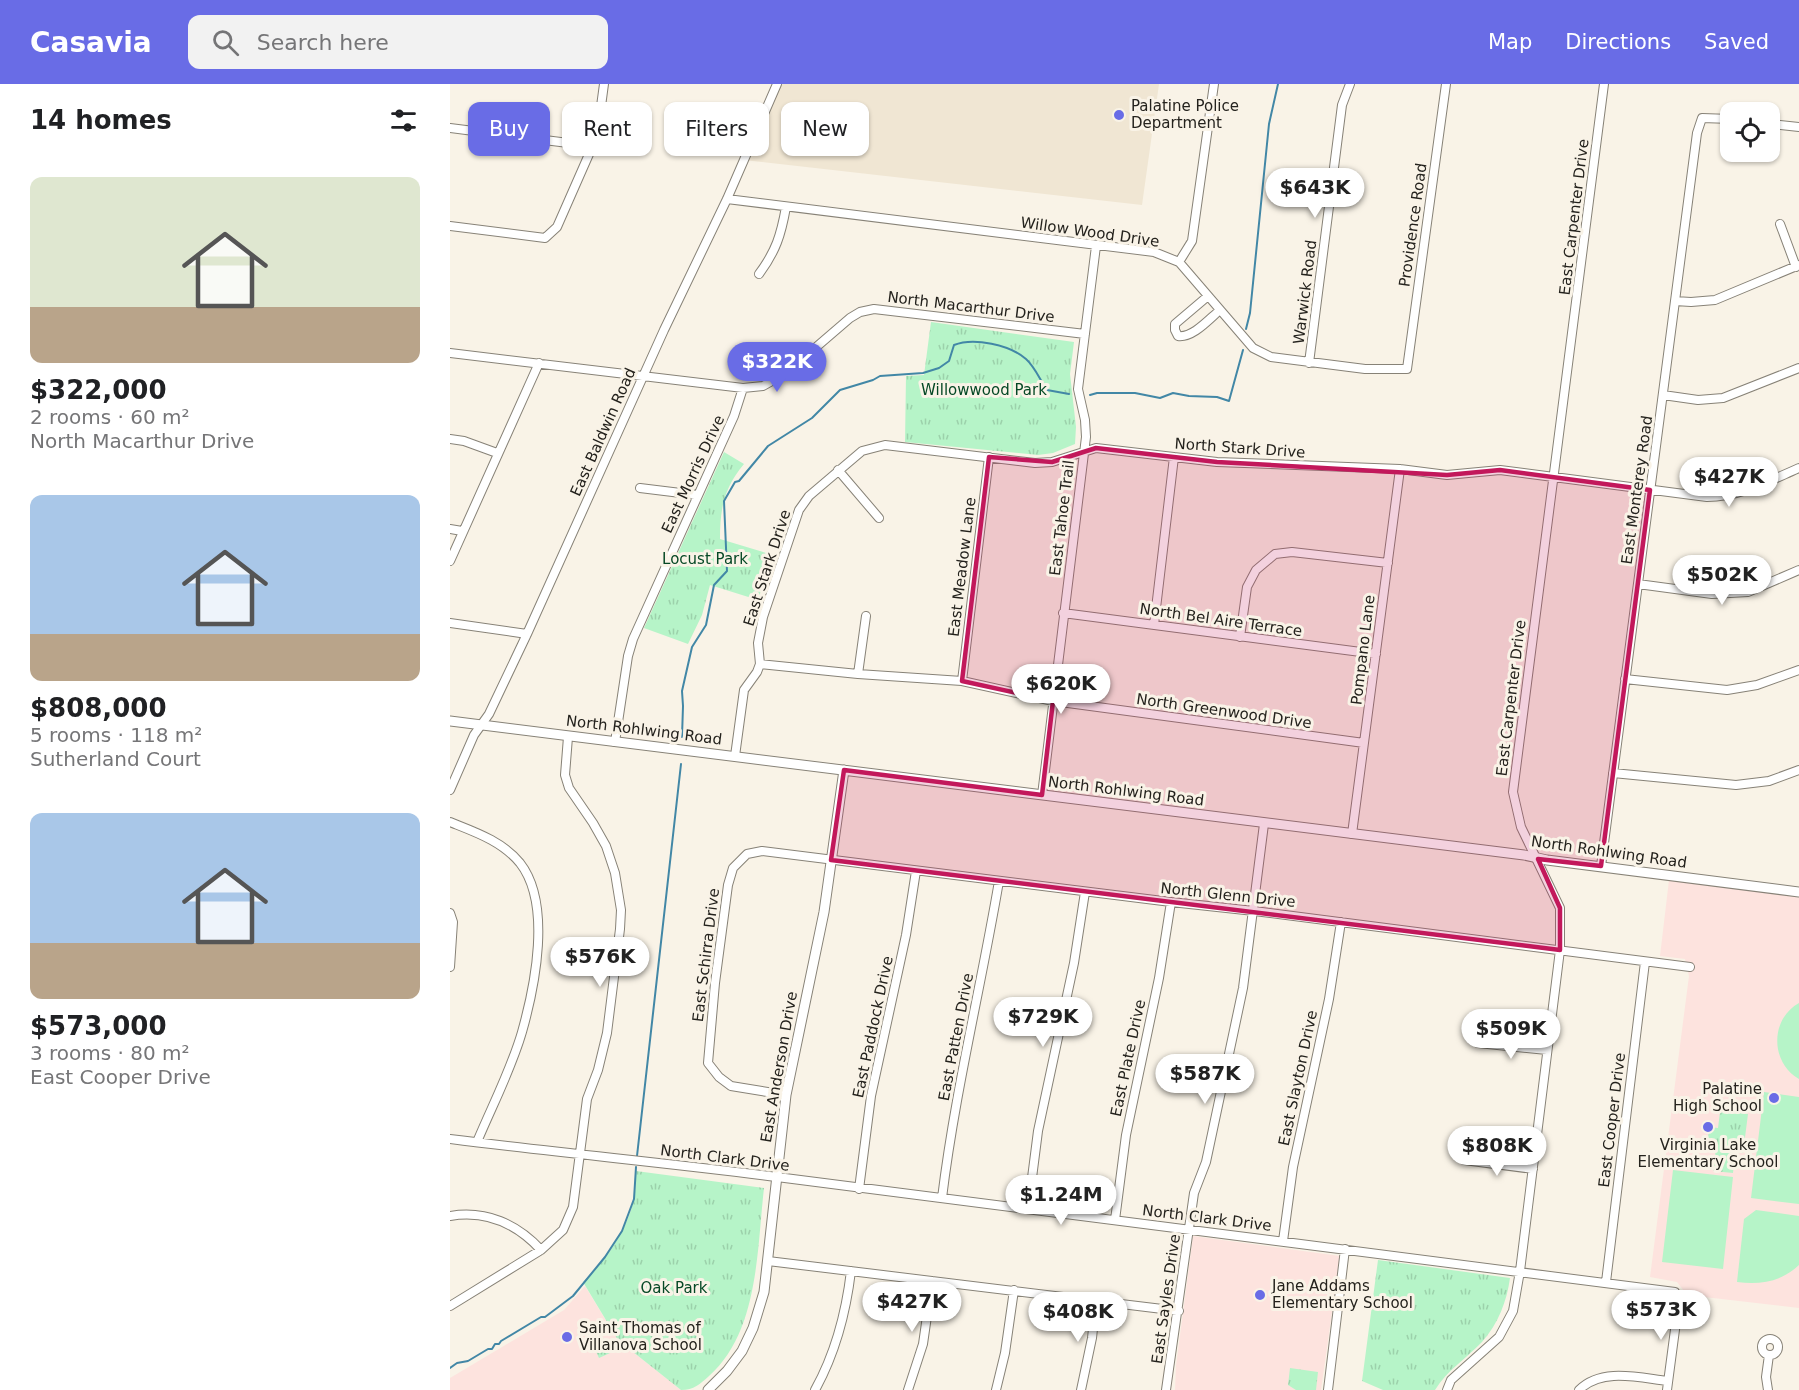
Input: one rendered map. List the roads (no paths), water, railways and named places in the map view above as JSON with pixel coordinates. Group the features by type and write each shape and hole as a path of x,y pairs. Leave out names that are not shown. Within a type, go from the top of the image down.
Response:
{"street":[{"path":"602,102 604,84"},
{"name":"East Baldwin Road","path":"450,790 527,634 643,376 727,199 777,84"},
{"path":"1179,262 1192,241 1214,84"},
{"name":"Warwick Road","path":"1310,363 1342,105 1350,84"},
{"name":"Providence Road","path":"1407,369 1446,84"},
{"name":"East Carpenter Drive","path":"1446,1390 1451,1380 1499,1337 1513,1311 1560,950 1560,908 1521,827 1513,792 1604,84"},
{"name":"East Monterey Road","path":"1601,866 1697,133 1702,118 1720,119"},
{"path":"1780,125 1799,127"},
{"path":"450,128 562,142"},
{"path":"450,226 545,238 557,227 588,156"},
{"name":"Willow Wood Drive","path":"727,199 1154,252 1179,262 1253,348 1271,357 1365,369 1407,369"},
{"path":"759,274 771,258 781,234 786,207"},
{"path":"1675,301 1715,300 1797,266 1780,224"},
{"name":"East Tahoe Trail","path":"1042,795 1084,451 1086,428 1078,389 1096,246"},
{"path":"1208,296 1174,324 1174,330 1179,336 1184,337 1192,333 1220,310"},
{"name":"North Macarthur Drive","path":"450,353 743,388 763,386 786,373 850,318 860,312 874,309 1085,334"},
{"path":"450,561 539,363"},
{"path":"1663,395 1698,400 1723,398 1799,368"},
{"name":"East Morris Drive","path":"615,742 628,656 633,639 734,416 743,388"},
{"path":"450,440 464,441 497,453"},
{"name":"North Stark Drive","path":"838,470 862,451 885,445 1035,463 1052,462 1096,448 1217,462 1400,469 1448,476 1495,470 1707,497 1746,491 1799,468"},
{"name":"East Meadow Lane","path":"962,681 989,457"},
{"path":"1154,625 1174,458"},
{"name":"Pompano Lane","path":"1352,834 1400,469"},
{"path":"838,470 879,518"},
{"name":"East Stark Drive","path":"760,664 758,643 763,617 799,510 809,496 838,470"},
{"path":"640,488 697,495"},
{"path":"450,530 462,531"},
{"path":"1240,637 1247,587 1256,570 1275,555 1292,552 1388,563"},
{"path":"1638,584 1713,594 1748,592 1799,570"},
{"name":"North Bel Aire Terrace","path":"1063,613 1376,654"},
{"path":"858,674 866,616"},
{"path":"450,623 527,634"},
{"path":"735,756 744,690 760,664"},
{"name":"North Greenwood Drive","path":"760,664 962,681 1053,701 1364,743"},
{"path":"1625,679 1727,690 1757,685 1799,670"},
{"name":"North Rohlwing Road","path":"450,721 1799,892"},
{"path":"450,1306 541,1250 563,1230 573,1207 587,1099 598,1070 607,1033 621,910 615,873 606,846 568,788 565,775 568,737"},
{"name":"East Anderson Drive","path":"708,1390 736,1360 749,1337 762,1300 786,1095 824,912 844,770"},
{"path":"1613,773 1736,785 1769,781 1799,770"},
{"path":"450,822 493,840 520,864 533,890 539,917 538,945 527,1010 516,1050 477,1142"},
{"name":"East Sayles Drive","path":"1167,1390 1194,1193 1206,1162 1243,988 1264,824"},
{"name":"North Glenn Drive","path":"762,851 1254,911 1690,968"},
{"name":"East Schirra Drive","path":"762,851 747,854 733,868 728,885 708,1063 719,1077 731,1086 786,1095"},
{"name":"East Paddock Drive","path":"859,1189 871,1096 906,935 916,871"},
{"name":"East Patten Drive","path":"942,1198 949,1138 987,953 999,881"},
{"path":"1028,1209 1038,1131 1074,963 1085,892"},
{"name":"East Plate Drive","path":"1115,1220 1126,1135 1159,978 1171,902"},
{"path":"450,914 453,922 450,967"},
{"name":"East Slayton Drive","path":"1283,1241 1293,1167 1329,999 1341,922"},
{"name":"East Cooper Drive","path":"1606,1282 1645,962"},
{"path":"1478,1043 1547,1050"},
{"name":"North Clark Drive","path":"450,1139 580,1156 776,1177 1675,1292 1678,1307 1668,1386"},
{"path":"1464,1160 1533,1169"},
{"path":"450,1216 473,1215 495,1219 522,1232 541,1250"},
{"path":"1328,1390 1345,1249"},
{"path":"768,1261 1179,1311"},
{"path":"815,1390 826,1369 842,1326 851,1271"},
{"path":"908,1390 922,1344 932,1281"},
{"path":"996,1390 1005,1353 1014,1290"},
{"path":"1081,1390 1092,1338 1096,1301"},
{"path":"1768,1390 1766,1377 1769,1355"},
{"path":"1579,1390 1592,1381 1612,1376 1668,1386"}],"waterway":[{"path":"1246,329 1250,313 1269,124 1278,84"},
{"path":"682,737 682,691 692,647 706,625 714,585 727,571 724,501 735,482 739,481 768,446 812,418 840,390 880,376 923,373 939,368 949,361 954,345 962,343 981,342 1011,350 1029,362 1047,390 1069,394"},
{"path":"1090,395 1135,393 1160,398 1173,393 1217,397 1229,401 1243,350"},
{"path":"637,1156 681,764"},
{"path":"450,1368 492,1349 495,1344 499,1344 541,1317 545,1317 573,1296 605,1257 622,1231 634,1199 636,1167"}],"place":[{"name":"Palatine Police Department","path":"1119,115"},
{"name":"Palatine High School","path":"1774,1098"},
{"name":"Virginia Lake Elementary School","path":"1708,1127"},
{"name":"Jane Addams Elementary School","path":"1260,1295"},
{"name":"Saint Thomas of Villanova School","path":"567,1337"}],"park label":[{"name":"Willowwood Park","path":"984,390"},
{"name":"Locust Park","path":"705,559"},
{"name":"Oak Park","path":"674,1288"}]}
